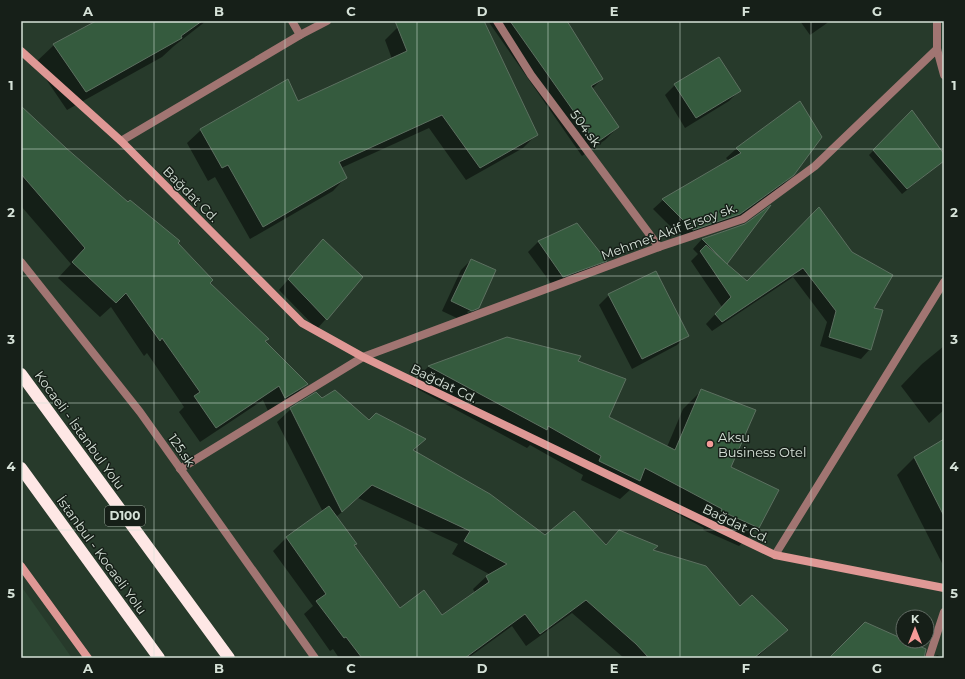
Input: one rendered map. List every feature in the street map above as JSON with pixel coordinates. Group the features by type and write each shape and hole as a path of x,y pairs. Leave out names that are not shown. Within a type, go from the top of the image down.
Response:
{"highway":[{"name":"Kocaeli - İstanbul Yolu","path":"21,374 230,658"},
{"name":"İstanbul - Kocaeli Yolu","path":"21,468 159,658"}],"main road":[{"name":"Bağdat Cd.","path":"21,51 121,141 302,323 363,357 775,555 944,588"},
{"path":"21,566 88,658"}],"street":[{"path":"292,21 300,34"},
{"path":"121,141 300,34 327,21"},
{"name":"504.sk","path":"497,21 531,75 659,247"},
{"path":"937,21 937,50 944,75"},
{"name":"Mehmet Akif Ersoy sk.","path":"180,469 363,357 659,247 742,219 815,166 937,50"},
{"name":"125.sk","path":"21,262 140,412 315,658"},
{"path":"775,555 944,282"},
{"path":"929,658 944,612"}],"shaded area":[{"path":"21,586 72,658 21,658"}],"building":[{"path":"96,21 202,21 181,36 182,38 86,92 53,44"},
{"path":"395,21 484,21 538,135 480,168 442,115 339,162 347,178 263,227 228,165 222,168 200,129 288,79 298,101 407,51"},
{"path":"510,21 567,21 603,79 591,86 619,127 596,143"},
{"path":"719,57 741,91 696,118 674,84"},
{"path":"800,101 822,137 794,175 740,214 693,230 662,199 741,153 736,148"},
{"path":"21,106 66,148 128,202 130,200 180,241 178,243 213,280 210,283 269,339 265,341 308,384 285,398 279,386 216,428 194,396 200,392 162,338 160,341 126,293 116,303 72,262 85,248 21,174"},
{"path":"912,110 944,154 944,161 907,189 873,150"},
{"path":"771,205 727,264 702,239 745,224"},
{"path":"819,207 852,252 893,275 874,308 883,310 871,350 829,337 836,311 803,268 722,322 715,314 731,297 700,251 706,245 747,281"},
{"path":"577,223 607,261 563,277 538,241"},
{"path":"323,239 363,277 327,320 288,279"},
{"path":"471,259 496,270 479,308 472,311 451,301"},
{"path":"656,271 689,336 642,359 608,294"},
{"path":"507,337 581,356 578,361 626,379 609,417 675,450 701,389 756,410 731,467 779,490 759,528 721,511 722,509 645,468 640,481 599,461 601,456 548,426 547,430 428,366"},
{"path":"335,390 369,420 376,413 426,439 413,450 490,494 545,535 574,511 606,545 619,530 658,546 653,550 706,566 740,606 752,595 788,630 754,658 649,658 636,644 586,600 540,634 525,614 465,658 362,658 346,637 344,638 316,601 326,594 286,537 329,506 357,544 354,545 400,608 424,590 442,615 489,582 486,576 507,564 464,541 470,531 372,485 342,512 290,408 316,392 322,398"},
{"path":"944,439 944,516 914,457"},
{"path":"865,622 895,635 895,649 926,649 924,658 829,658"}],"place":[{"name":"Aksu Business Otel","path":"710,444"}]}
